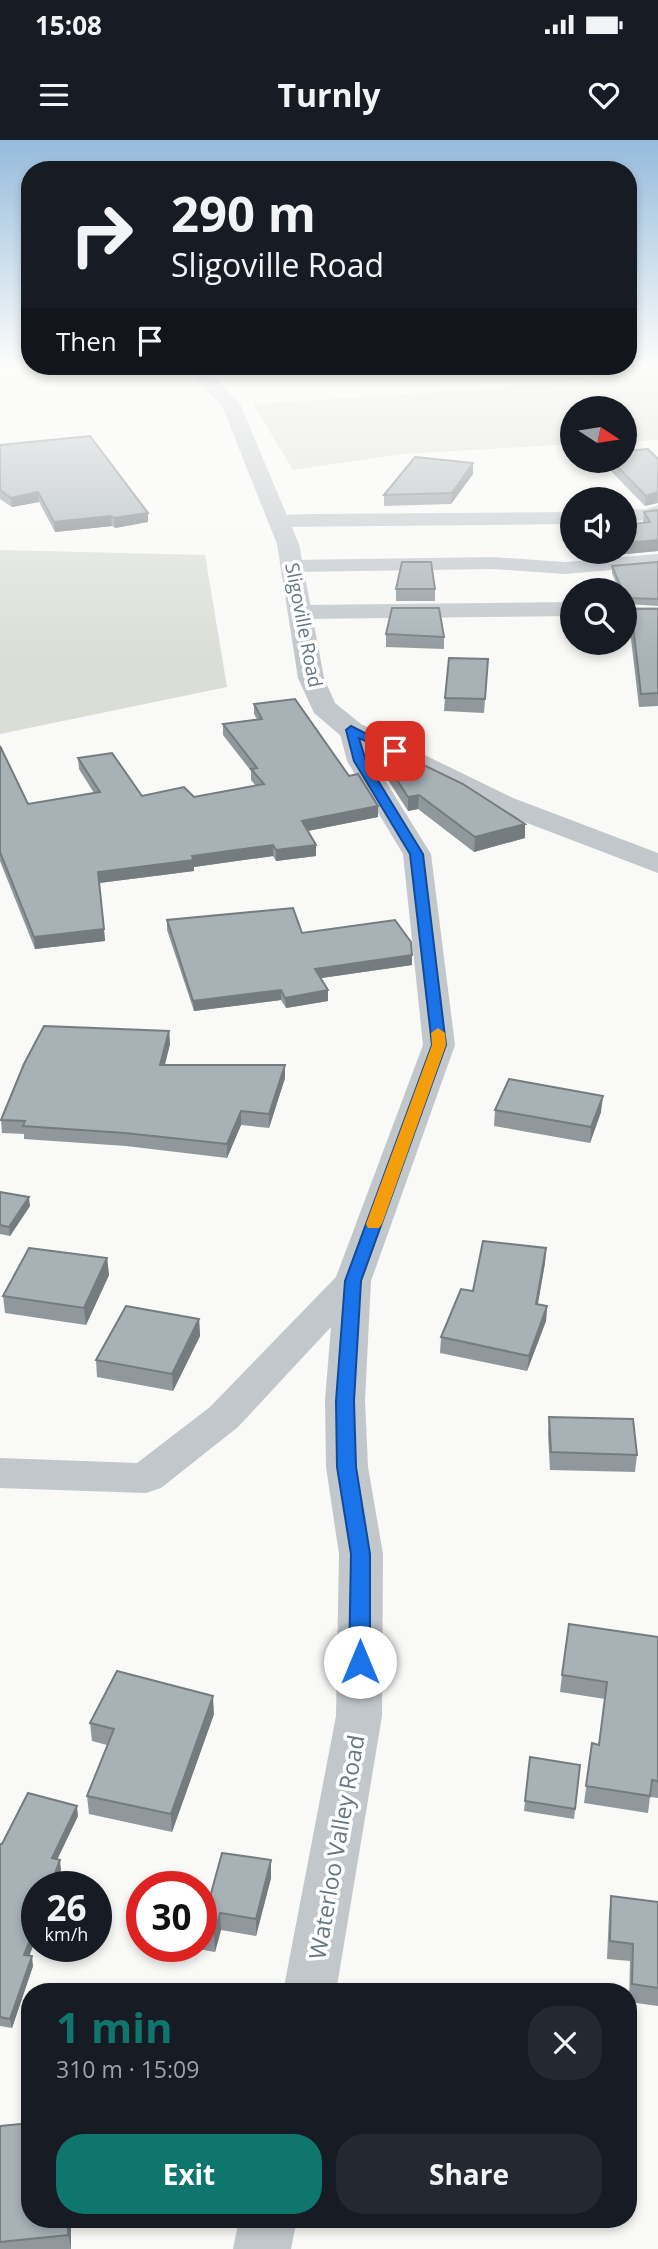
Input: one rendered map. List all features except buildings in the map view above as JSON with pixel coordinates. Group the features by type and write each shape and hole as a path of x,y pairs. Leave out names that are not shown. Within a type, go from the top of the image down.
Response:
{"street":[{"name":"Sligoville Road","path":"256,464 288,544 311,678 323,707 351,730 503,804 658,864"},
{"path":"637,516 652,515 658,511"},
{"path":"279,521 354,518 560,518"},
{"path":"292,566 494,563 565,568 658,559"},
{"path":"300,612 560,610"},
{"path":"637,613 658,614"},
{"name":"Waterloo Valley Road","path":"311,1983 359,1716 361,1554 347,1467 345,1401 353,1281 439,1045 417,854 360,761 351,730"},
{"path":"0,1472 146,1478 224,1417 353,1281"},
{"path":"262,2249 266,2228"}],"shaded area":[{"path":"290,464 331,464 293,470"},
{"path":"0,550 205,555 227,687 0,734"}],"slow traffic":[{"path":"374,1224 439,1045 438,1033"}],"route":[{"path":"360,1662 361,1554 347,1467 345,1401 353,1281 439,1045 417,854 360,761 351,730 395,751"}]}
